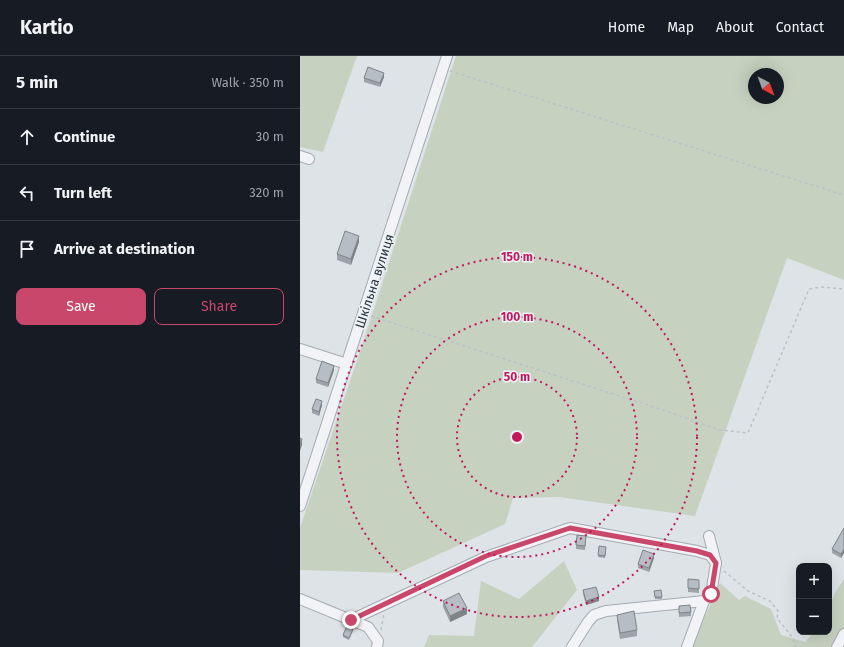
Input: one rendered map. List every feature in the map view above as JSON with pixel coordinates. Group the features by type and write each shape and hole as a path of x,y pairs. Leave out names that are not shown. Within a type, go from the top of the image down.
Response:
{"street":[{"name":"Шкільна вулиця","path":"300,506 447,56"},
{"path":"300,349 347,364"},
{"path":"351,620 486,556 570,528 697,551 710,555 716,563"},
{"path":"687,647 704,601 711,594 716,563 709,536"},
{"path":"300,599 368,627 378,644"},
{"path":"572,647 594,615 606,611 704,601"},
{"path":"837,647 844,634"}],"path":[{"path":"443,68 844,195"},
{"path":"363,313 657,408 720,430 748,433 809,289 821,287 844,289"},
{"path":"716,563 748,591 770,601 778,610 777,618 792,637 796,647"},
{"path":"378,644 386,604"}],"green space":[{"path":"300,56 357,56 323,152 300,147"},
{"path":"456,56 844,56 844,280 787,258 695,516 559,497 513,498 505,524 398,573 300,570 300,528 362,346"},
{"path":"564,561 577,590 532,647 424,647 429,635 474,636 481,581 519,599"},
{"path":"844,579 844,629 835,647 691,647 720,583 739,600 745,596 771,609 781,635 805,642 811,635 832,635 832,600"}],"building":[{"path":"368,67 384,73 380,83 364,78"},
{"path":"345,231 359,236 351,259 337,254"},
{"path":"322,361 334,366 328,383 316,379"},
{"path":"316,399 322,401 319,412 312,409"},
{"path":"844,528 844,549 841,554 832,549"},
{"path":"577,535 586,536 585,546 576,545"},
{"path":"599,546 606,547 605,556 598,555"},
{"path":"643,550 654,554 649,568 638,564"},
{"path":"688,579 699,580 699,589 688,588"},
{"path":"596,587 599,597 586,601 583,590"},
{"path":"661,590 662,597 655,597 654,591"},
{"path":"459,593 467,608 450,616 443,601"},
{"path":"690,605 691,612 679,613 679,606"},
{"path":"634,611 637,630 620,633 617,615"},
{"path":"347,626 353,629 349,638 343,635"}],"route":[{"path":"351,620 486,556 570,528 697,551 710,555 716,563 711,594"}]}
